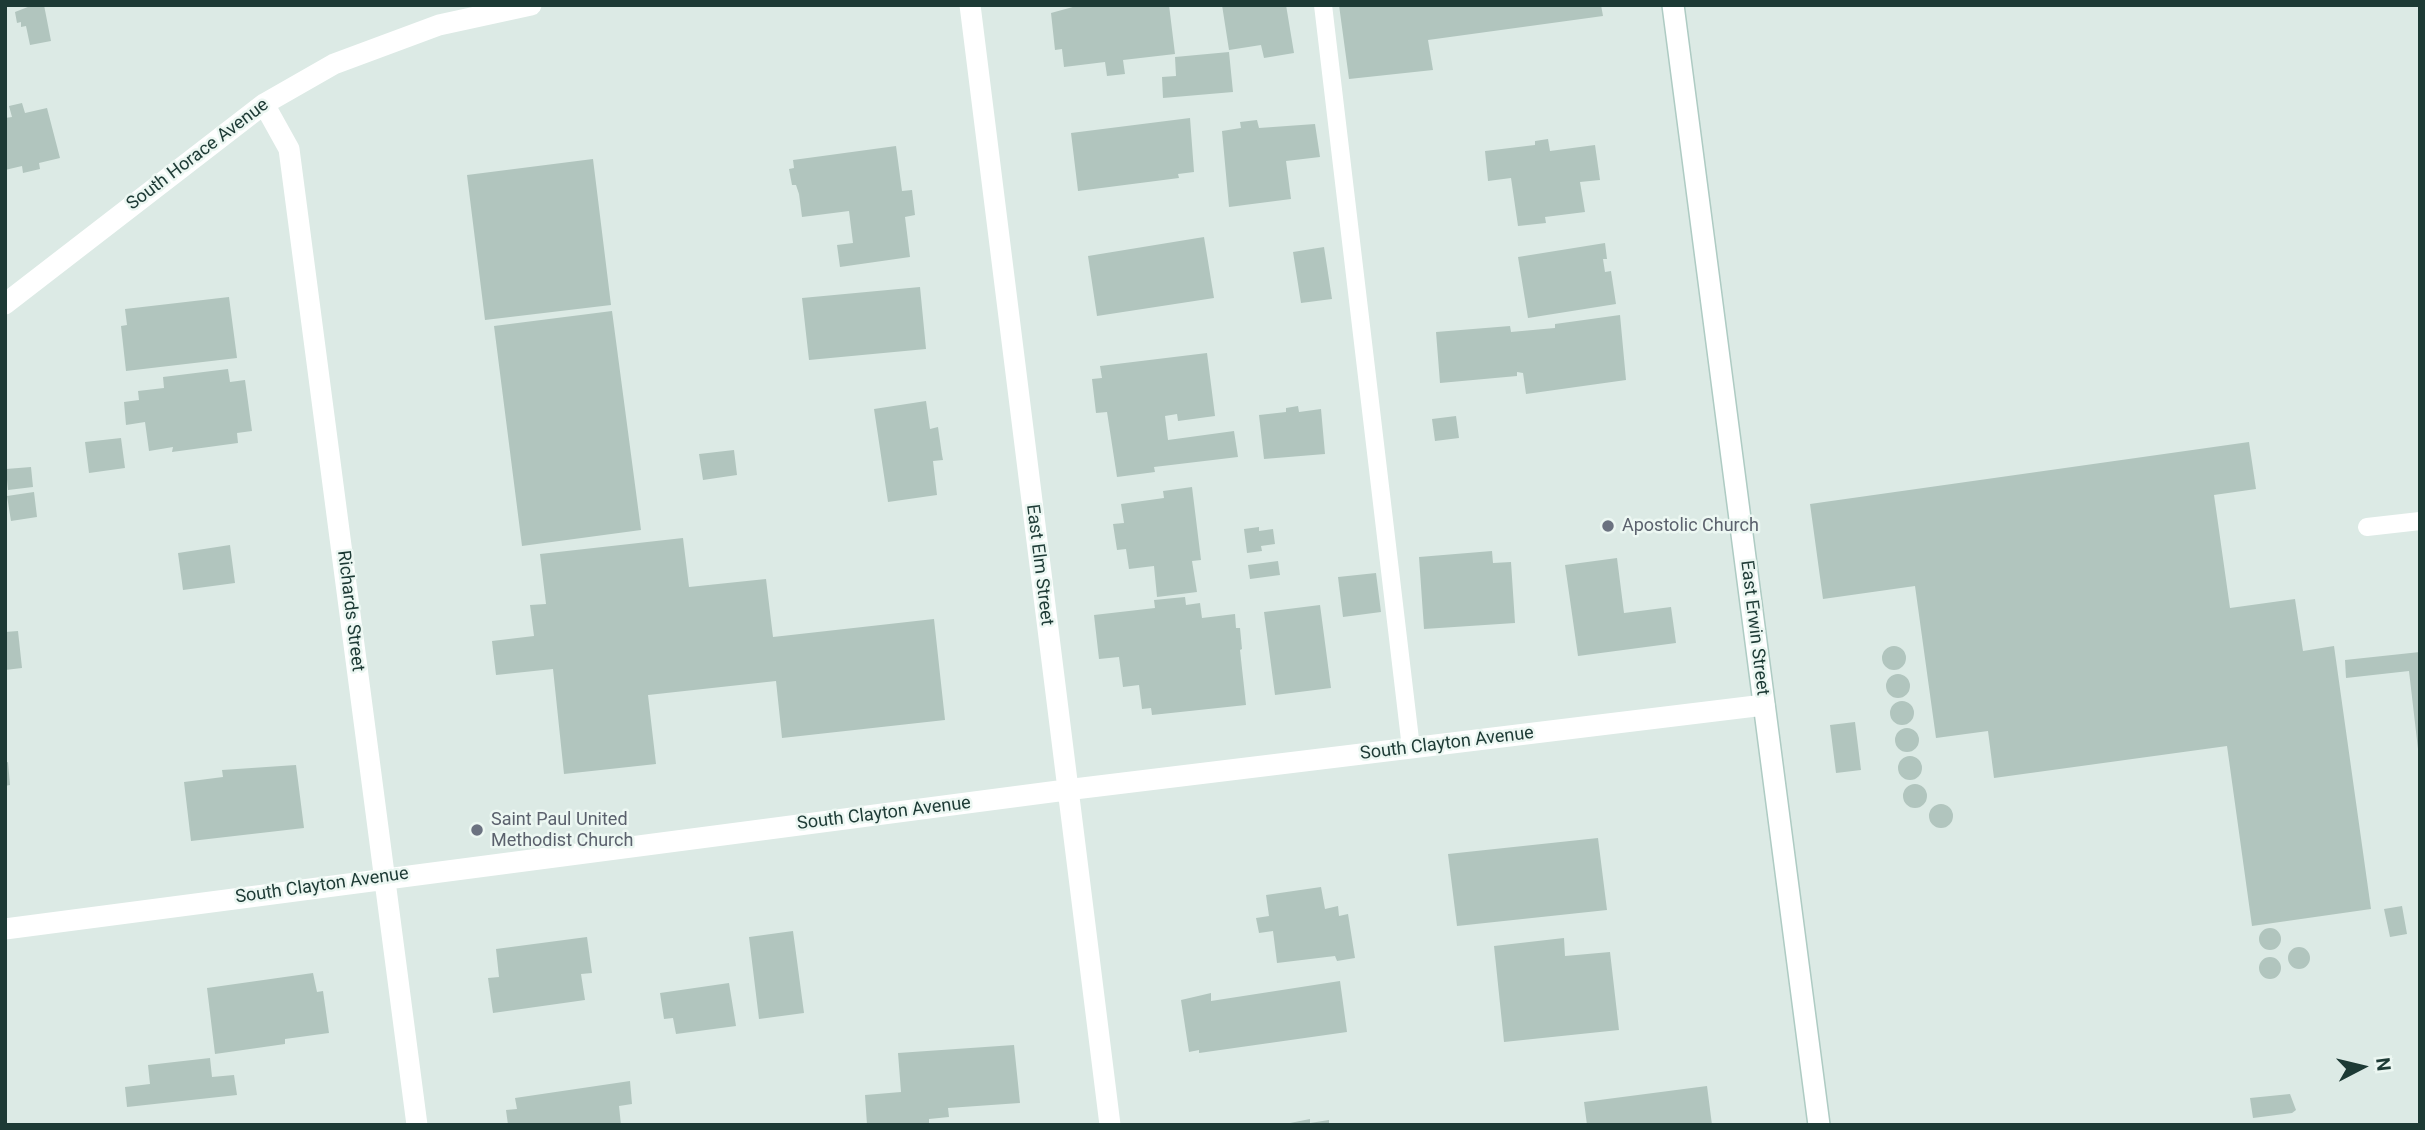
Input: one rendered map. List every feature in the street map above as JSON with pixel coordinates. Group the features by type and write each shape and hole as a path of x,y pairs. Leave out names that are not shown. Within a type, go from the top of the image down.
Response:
{"street":[{"name":"South Horace Avenue","path":"5,304 264,104 334,64 439,24 531,5"},
{"name":"East Elm Street","path":"970,5 1066,790 1110,1125"},
{"name":"East Erwin Street","path":"1673,5 1819,1125"},
{"name":"Richards Street","path":"264,104 289,149 417,1125"},
{"name":"South Clayton Avenue","path":"5,929 1066,790 1764,705"}],"lane":[{"path":"1323,5 1412,748"},
{"path":"2367,527 2420,521"}],"building":[{"path":"33,5 44,5 51,41 30,45 26,26 21,27 21,22 17,23 15,12"},
{"path":"1080,5 1169,5 1175,54 1123,60 1125,74 1107,76 1105,62 1064,67 1062,49 1055,50 1051,13"},
{"path":"1222,5 1286,5 1294,53 1264,58 1261,45 1229,50"},
{"path":"1339,5 1601,5 1603,16 1428,40 1433,70 1349,79"},
{"path":"1229,52 1233,92 1163,98 1162,77 1176,76 1175,57"},
{"path":"22,103 25,113 47,108 60,158 39,163 40,169 23,173 22,166 5,170 5,118 12,117 9,106"},
{"path":"1190,118 1194,172 1178,174 1179,178 1078,191 1071,133"},
{"path":"1257,120 1259,128 1315,124 1320,157 1286,161 1291,199 1229,207 1222,131 1241,128 1240,122"},
{"path":"1548,139 1550,151 1595,145 1600,180 1580,182 1585,212 1545,217 1546,223 1518,226 1511,178 1488,181 1485,151 1535,145 1535,141"},
{"path":"896,146 902,191 912,190 915,215 905,217 910,257 840,267 837,245 853,243 849,211 802,217 799,194 796,185 792,185 789,169 794,168 793,160"},
{"path":"593,159 611,305 485,320 467,175"},
{"path":"1204,237 1214,298 1097,316 1088,256"},
{"path":"1605,243 1605,272 1611,271 1616,304 1528,318 1518,257"},
{"path":"1324,247 1332,299 1301,303 1293,252"},
{"path":"920,287 926,349 809,360 802,298"},
{"path":"229,297 237,358 126,371 121,326 127,325 125,309"},
{"path":"612,311 641,530 522,546 494,326"},
{"path":"1620,315 1626,380 1526,394 1523,373 1517,372 1517,376 1440,383 1436,332 1510,326 1511,332 1555,328 1555,324"},
{"path":"1207,353 1215,416 1178,421 1177,414 1165,416 1168,440 1234,431 1238,457 1154,467 1155,472 1117,477 1107,412 1096,413 1092,379 1102,378 1100,366"},
{"path":"228,369 230,382 245,380 252,431 237,433 238,443 172,452 173,447 149,451 145,422 126,425 124,402 139,400 138,391 164,388 163,377"},
{"path":"926,401 930,429 938,427 943,460 933,461 937,495 888,502 874,409"},
{"path":"1298,406 1299,412 1321,409 1325,454 1264,459 1259,415 1286,412 1286,408"},
{"path":"1456,416 1459,438 1435,441 1432,419"},
{"path":"121,438 125,468 89,473 85,442"},
{"path":"2249,442 2256,489 2214,495 2230,608 2295,599 2303,651 2334,646 2371,909 2252,926 2227,746 1994,778 1988,731 1936,738 1915,586 1823,599 1810,504"},
{"path":"734,450 737,475 703,480 699,454"},
{"path":"31,467 33,487 8,490 6,469"},
{"path":"1192,487 1201,560 1192,561 1197,592 1157,597 1154,566 1129,569 1126,549 1117,550 1113,524 1124,523 1121,504 1164,498 1163,491"},
{"path":"34,492 37,517 11,521 7,496"},
{"path":"1259,527 1259,531 1273,529 1275,544 1261,546 1262,551 1247,553 1244,529"},
{"path":"683,538 689,587 766,579 773,637 934,619 945,720 782,738 776,681 648,695 656,764 564,774 553,669 496,675 492,641 534,636 530,605 546,604 540,554"},
{"path":"230,545 235,583 183,590 178,553"},
{"path":"1492,551 1493,563 1511,562 1515,623 1424,629 1419,557"},
{"path":"1617,558 1624,613 1671,607 1676,643 1578,656 1565,565"},
{"path":"1278,561 1280,575 1250,579 1248,565"},
{"path":"1376,573 1381,612 1343,617 1338,577"},
{"path":"1185,597 1186,605 1200,603 1202,618 1235,614 1236,628 1240,628 1246,705 1152,715 1151,708 1142,709 1139,685 1123,687 1119,657 1099,659 1094,615 1155,608 1154,600"},
{"path":"1320,605 1331,688 1275,695 1264,612"},
{"path":"18,631 22,668 5,670 5,632"},
{"path":"1894,646 1903,649 1906,658 1903,667 1894,670 1885,667 1882,658 1885,649"},
{"path":"2420,652 2418,749 2409,671 2346,678 2345,660"},
{"path":"1898,674 1907,677 1910,686 1907,695 1898,698 1889,695 1886,686 1889,677"},
{"path":"1902,701 1911,704 1914,713 1911,722 1902,725 1893,722 1890,713 1893,704"},
{"path":"1855,722 1861,770 1836,773 1830,725"},
{"path":"1907,728 1916,731 1919,740 1916,749 1907,752 1898,749 1895,740 1898,731"},
{"path":"1910,756 1919,759 1922,768 1919,777 1910,780 1901,777 1898,768 1901,759"},
{"path":"8,762 10,785 5,786 5,763"},
{"path":"296,765 304,828 191,841 184,782 223,777 222,770"},
{"path":"1915,784 1924,787 1927,796 1924,805 1915,808 1906,805 1903,796 1906,787"},
{"path":"1941,804 1950,807 1953,816 1950,825 1941,828 1932,825 1929,816 1932,807"},
{"path":"1598,838 1607,910 1457,926 1448,854"},
{"path":"1321,887 1325,909 1338,906 1339,916 1348,914 1355,958 1337,961 1335,956 1277,963 1273,931 1259,933 1256,918 1269,916 1266,895"},
{"path":"2402,906 2407,934 2390,937 2384,909"},
{"path":"2270,928 2278,931 2281,939 2278,947 2270,950 2262,947 2259,939 2262,931"},
{"path":"793,931 804,1013 759,1019 749,937"},
{"path":"587,937 592,973 581,974 585,1000 493,1013 488,978 499,977 496,949"},
{"path":"1564,938 1565,956 1610,952 1619,1030 1504,1042 1494,946"},
{"path":"2299,947 2307,950 2310,958 2307,966 2299,969 2291,966 2288,958 2291,950"},
{"path":"2270,957 2278,960 2281,968 2278,976 2270,979 2262,976 2259,968 2262,960"},
{"path":"313,973 317,992 323,991 329,1033 285,1039 285,1044 215,1054 207,988"},
{"path":"1340,981 1347,1032 1199,1053 1199,1050 1189,1052 1181,1000 1211,993 1211,1001"},
{"path":"729,983 736,1026 676,1034 673,1018 664,1019 660,993"},
{"path":"1014,1045 1020,1103 948,1108 949,1117 929,1119 929,1125 867,1125 865,1095 901,1092 898,1053"},
{"path":"210,1058 212,1077 234,1075 237,1095 127,1107 125,1087 150,1084 148,1065"},
{"path":"630,1081 632,1104 619,1106 621,1125 508,1125 506,1110 517,1109 515,1098"},
{"path":"1707,1086 1712,1125 1587,1125 1584,1102"},
{"path":"2290,1094 2296,1110 2292,1113 2253,1118 2250,1098"},
{"path":"1310,1119 1310,1123 1329,1120 1329,1125 1280,1125"}],"place":[{"name":"Apostolic Church","path":"1608,526"},
{"name":"Saint Paul United Methodist Church","path":"477,830"}]}
